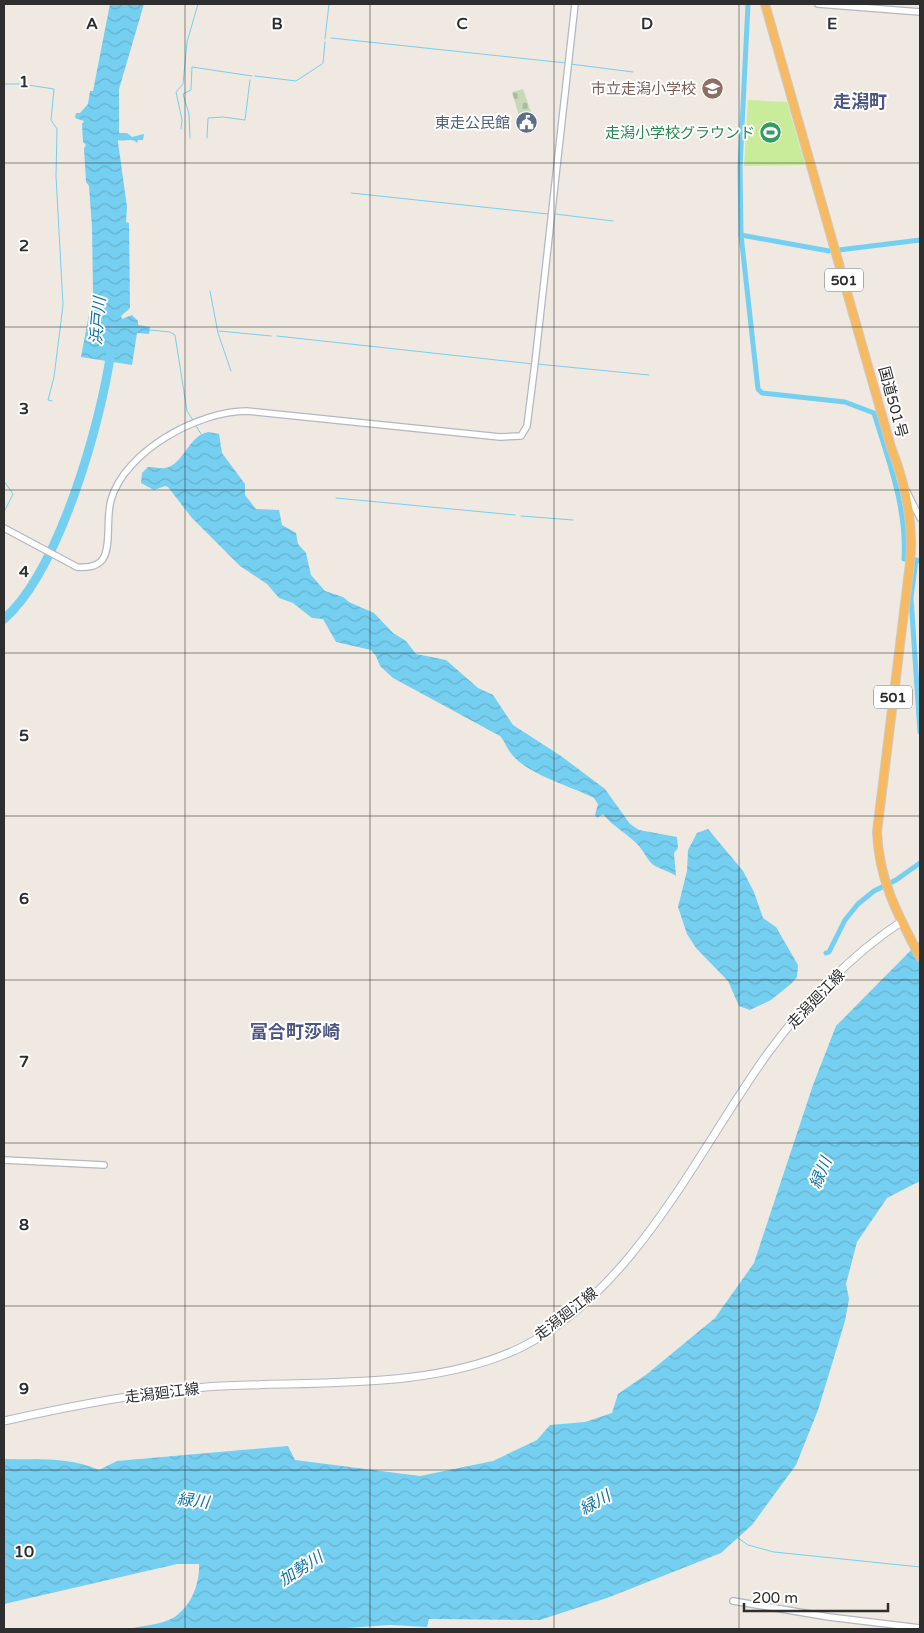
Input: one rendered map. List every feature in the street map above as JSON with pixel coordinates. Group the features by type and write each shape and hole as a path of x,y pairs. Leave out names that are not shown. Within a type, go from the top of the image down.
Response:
{"highway":[{"name":"国道501号","path":"766,4 910,513 910,560 877,832 878,858 894,908 920,957"}],"main road":[{"name":"走潟廻江線","path":"4,1421 97,1402 168,1391 421,1375 476,1364 526,1345 570,1315 602,1287 623,1264 661,1213 768,1054 798,1016 860,954 884,933 902,924"}],"street":[{"path":"6,529 70,564 88,568 101,561 106,548 110,503 123,474 147,451 200,419 220,412 247,411 514,437 521,436 527,426 535,365 575,4"},
{"path":"818,4 920,12"},
{"path":"903,483 920,518"},
{"path":"4,1160 104,1165"},
{"path":"733,1601 829,1618 920,1628"}],"green space":[{"path":"523,89 531,112 519,116 512,92"},
{"name":"走潟小学校グラウンド","path":"748,100 787,102 805,165 744,166"}],"water":[{"path":"110,4 144,4 119,89 119,133 127,133 132,137 144,134 143,140 138,140 137,143 133,140 118,140 127,207 126,222 129,223 130,308 121,316 122,319 132,315 138,321 138,325 150,327 149,334 137,333 132,365 81,357 93,293 92,227 89,186 86,182 84,148 86,145 83,142 82,124 84,121 75,118 76,113 80,113 88,104 90,91 93,91"},
{"path":"208,432 219,434 222,453 245,484 245,495 256,509 279,510 282,525 296,533 298,544 306,553 311,575 325,591 343,597 349,602 374,613 393,633 406,641 416,654 446,660 478,688 493,695 513,725 561,756 605,789 630,824 639,830 677,837 678,848 674,853 676,876 653,864 638,845 603,814 597,818 595,815 598,804 594,798 526,767 510,752 500,736 393,678 380,666 371,650 336,642 323,619 312,618 293,603 279,598 267,584 240,566 192,518 168,487 165,486 154,490 141,483 142,473 148,467 164,468 174,464 197,437"},
{"path":"708,829 743,871 754,892 763,918 776,927 798,965 797,977 792,983 771,1000 750,1010 739,1006 728,981 696,948 687,934 678,907 687,871 688,850 697,833"},
{"path":"920,941 920,1181 887,1198 857,1242 846,1284 849,1299 845,1321 818,1410 796,1465 752,1525 721,1553 607,1598 540,1620 429,1619 427,1627 390,1625 332,1629 127,1629 163,1622 173,1618 185,1608 196,1587 199,1564 177,1564 4,1604 4,1459 64,1461 99,1470 117,1461 288,1446 295,1460 420,1476 493,1461 537,1440 550,1425 585,1422 612,1413 618,1394 647,1374 715,1318 754,1263 813,1085 836,1026"}],"waterway":[{"path":"181,129 182,120 176,92 183,84 187,42 198,4"},
{"path":"325,39 329,4"},
{"path":"748,4 740,167 741,235 758,389 762,393 845,402 874,413 900,503 903,522 904,559 920,561"},
{"path":"331,38 566,63"},
{"path":"323,63 325,42"},
{"path":"255,76 296,81 322,64"},
{"path":"570,64 633,72"},
{"path":"190,138 189,114 183,94 191,90 192,67 252,76"},
{"path":"207,138 208,118 223,117 245,120 250,80"},
{"path":"4,84 21,84 54,89 51,120 57,129 56,176 63,305 54,377 48,400 52,401"},
{"path":"351,193 548,214"},
{"path":"555,214 613,221"},
{"path":"741,235 829,251"},
{"path":"839,250 920,240"},
{"path":"210,291 218,333 231,371"},
{"path":"150,330 170,332 175,335 187,411 193,420"},
{"path":"219,331 271,336"},
{"path":"277,336 533,364"},
{"name":"浜戸川","path":"4,619 24,597 43,567 59,532 87,455 98,416 111,351"},
{"path":"537,364 649,375"},
{"path":"196,426 201,434"},
{"path":"4,481 13,494 4,512"},
{"path":"336,498 515,515"},
{"path":"521,516 573,520"},
{"path":"916,560 911,598 920,732"},
{"path":"826,953 829,952 845,920 858,904 874,891 896,880 920,863"},
{"path":"738,1538 748,1545 774,1552 920,1567"}],"place":[{"name":"市立走潟小学校","path":"712,89"},
{"name":"東走公民館","path":"526,123"},
{"name":"走潟小学校グラウンド","path":"771,133"}],"district":[{"name":"走潟町","path":"860,102"},
{"name":"富合町莎崎","path":"295,1032"}],"water label":[{"name":"緑川","path":"821,1173"},
{"name":"緑川","path":"193,1501"},
{"name":"緑川","path":"595,1503"},
{"name":"加勢川","path":"301,1569"}]}
